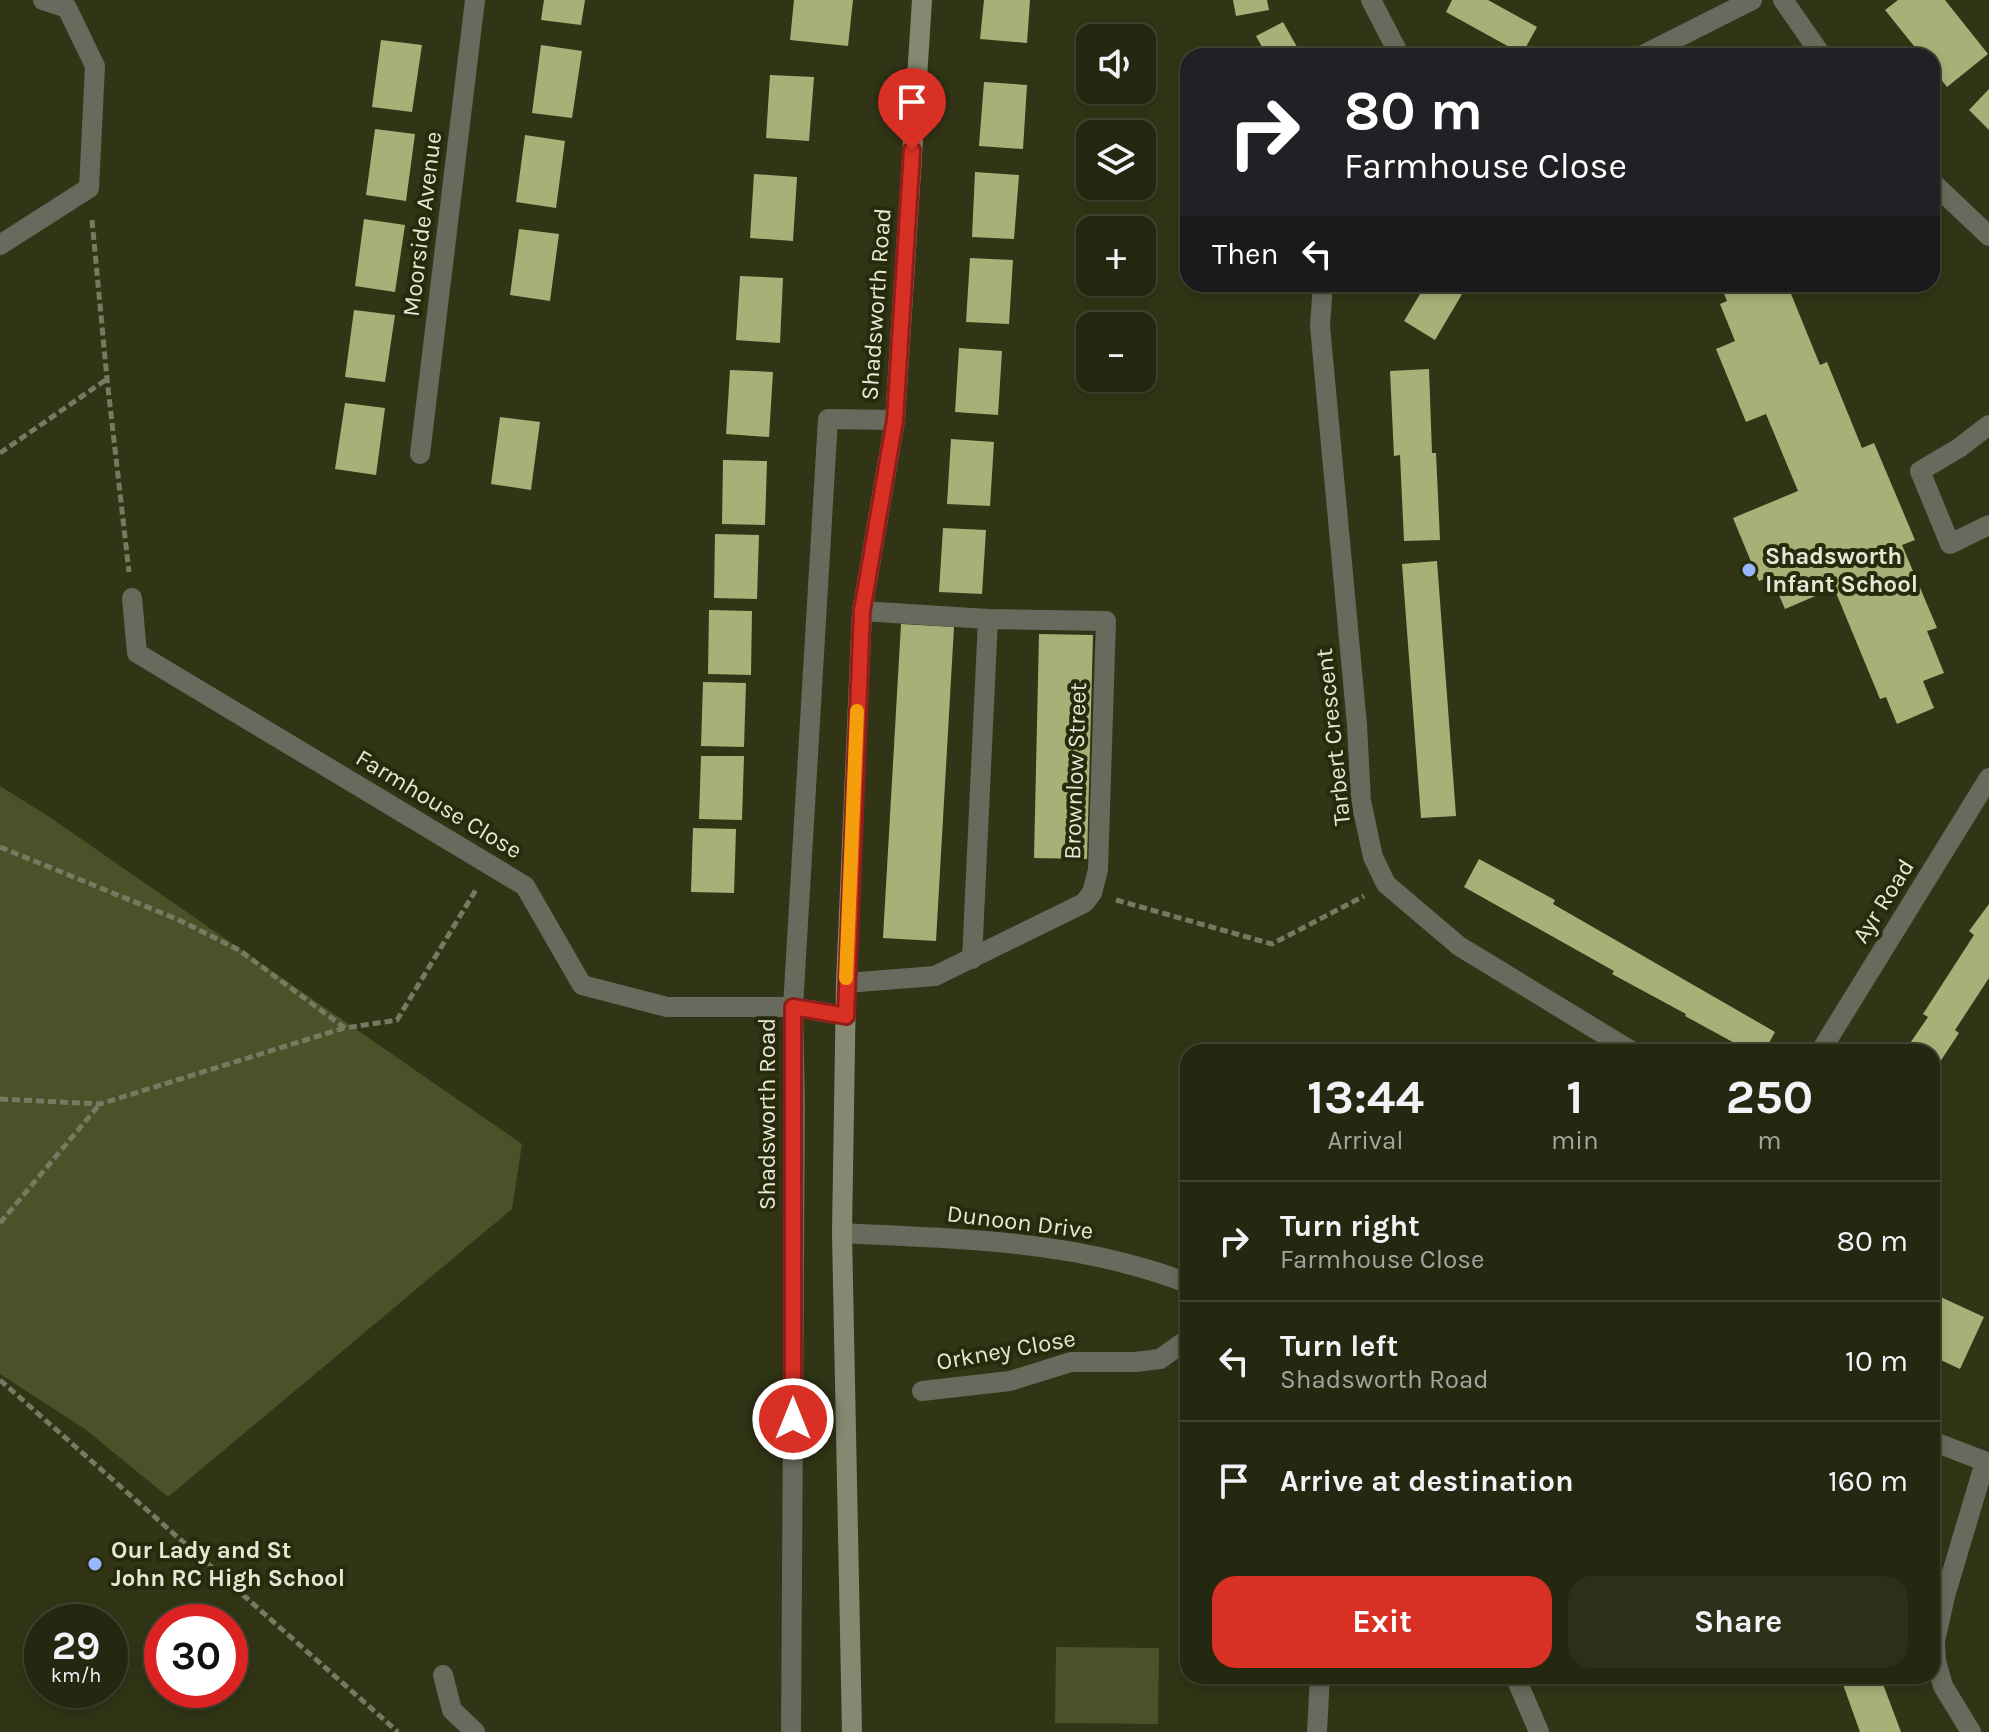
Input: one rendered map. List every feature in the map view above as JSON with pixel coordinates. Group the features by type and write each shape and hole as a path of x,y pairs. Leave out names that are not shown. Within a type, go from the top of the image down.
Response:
{"main road":[{"name":"Shadsworth Road","path":"852,1732 842,1233 846,983 862,611 895,420 922,0"}],"street":[{"path":"0,245 89,188 95,66 67,8 43,0"},
{"name":"Moorside Avenue","path":"420,454 475,0"},
{"path":"1371,0 1396,48"},
{"path":"1657,48 1752,0"},
{"path":"1783,0 1816,48"},
{"path":"1940,190 1989,236"},
{"name":"Tarbert Crescent","path":"1322,292 1320,326 1357,725 1361,801 1373,857 1386,884 1459,946 1620,1044"},
{"name":"Shadsworth Road","path":"791,1732 793,1007 828,419 895,420"},
{"path":"1989,425 1959,448 1920,471 1950,544 1989,525"},
{"name":"Farmhouse Close","path":"132,598 137,653 525,886 582,985 667,1007 793,1007 846,1016"},
{"path":"862,611 988,619 972,959"},
{"name":"Brownlow Street","path":"846,983 935,976 1084,903 1092,893 1098,870 1101,831 1106,621 988,619"},
{"name":"Ayr Road","path":"1825,1044 1989,778"},
{"name":"Dunoon Drive","path":"842,1233 1038,1245 1130,1265 1180,1280"},
{"name":"Orkney Close","path":"922,1391 1010,1381 1071,1362 1160,1359 1180,1345"},
{"path":"1940,1444 1987,1462 1940,1618"},
{"path":"443,1675 452,1710 475,1732"},
{"path":"1940,1675 1943,1686 1971,1732"},
{"path":"1317,1732 1320,1684"},
{"path":"1518,1684 1539,1732"}],"path":[{"path":"89,188 132,598"},
{"path":"0,453 107,379"},
{"path":"0,847 179,920 239,950 345,1028"},
{"path":"0,1099 100,1104 345,1028 397,1020 491,865"},
{"path":"1092,893 1272,944 1386,884"},
{"path":"0,1223 100,1104"},
{"path":"0,1380 398,1732"}],"green space":[{"path":"0,786 48,816 522,1144 512,1209 168,1497 85,1429 0,1374"},
{"path":"1056,1647 1159,1648 1158,1724 1055,1723"}],"building":[{"path":"544,0 585,0 581,25 541,20"},
{"path":"794,0 853,0 848,46 790,40"},
{"path":"984,0 1030,0 1027,43 980,39"},
{"path":"1233,0 1267,0 1269,10 1236,16"},
{"path":"1452,0 1488,0 1537,27 1525,48 1511,48 1446,12"},
{"path":"1898,0 1945,0 1988,54 1947,87 1940,78 1940,48 1916,48 1885,10"},
{"path":"1283,22 1298,48 1263,48 1256,36"},
{"path":"381,40 422,45 412,112 372,107"},
{"path":"541,45 582,51 572,118 532,113"},
{"path":"770,75 814,77 809,141 766,138"},
{"path":"984,82 1027,85 1023,149 979,146"},
{"path":"1989,89 1989,130 1969,110"},
{"path":"375,129 415,134 406,201 366,195"},
{"path":"525,135 565,141 556,208 516,202"},
{"path":"975,172 1019,175 1014,239 972,237"},
{"path":"754,174 797,177 793,241 750,238"},
{"path":"364,219 405,225 395,292 355,286"},
{"path":"519,229 559,234 550,301 510,295"},
{"path":"970,258 1013,260 1009,324 966,322"},
{"path":"740,276 783,278 780,343 736,340"},
{"path":"1421,292 1463,292 1435,340 1404,321"},
{"path":"1723,292 1790,292 1820,365 1827,362 1862,448 1874,443 1915,540 1902,545 1937,628 1927,631 1944,673 1923,681 1934,708 1897,724 1886,697 1880,699 1834,588 1785,609 1771,576 1759,581 1733,518 1798,491 1766,414 1746,422 1716,349 1735,341 1720,304 1727,301"},
{"path":"354,310 395,315 385,382 345,377"},
{"path":"959,348 1002,351 998,415 955,412"},
{"path":"1429,369 1440,540 1404,541 1400,455 1394,456 1390,371"},
{"path":"730,370 773,372 769,437 726,434"},
{"path":"345,403 385,408 376,475 335,469"},
{"path":"500,417 540,422 531,490 491,484"},
{"path":"951,439 994,442 990,506 947,504"},
{"path":"723,460 767,461 765,525 722,524"},
{"path":"943,528 986,530 982,594 939,592"},
{"path":"715,534 759,535 757,599 714,598"},
{"path":"1437,561 1456,816 1421,818 1402,564"},
{"path":"709,610 752,611 751,675 708,674"},
{"path":"901,624 954,627 936,941 883,938"},
{"path":"1039,634 1093,635 1087,859 1034,858"},
{"path":"703,682 746,683 744,747 701,746"},
{"path":"701,756 744,756 742,820 699,819"},
{"path":"693,828 736,829 734,893 691,892"},
{"path":"1479,859 1555,900 1553,904 1775,1032 1768,1044 1736,1044 1464,887"},
{"path":"1989,904 1989,978 1955,1030 1959,1033 1940,1062 1940,1044 1909,1044 1928,1017 1923,1014 1974,935 1969,931"},
{"path":"1940,1297 1984,1317 1960,1369 1940,1360"},
{"path":"1843,1684 1883,1684 1901,1732 1860,1732"}],"slow traffic":[{"path":"846,978 857,711"}],"place":[{"name":"Shadsworth Infant School","path":"1749,570"},
{"name":"Our Lady and St John RC High School","path":"95,1564"}],"route":[{"path":"793,1419 793,1007 846,1016 862,611 895,420 912,150"}]}
